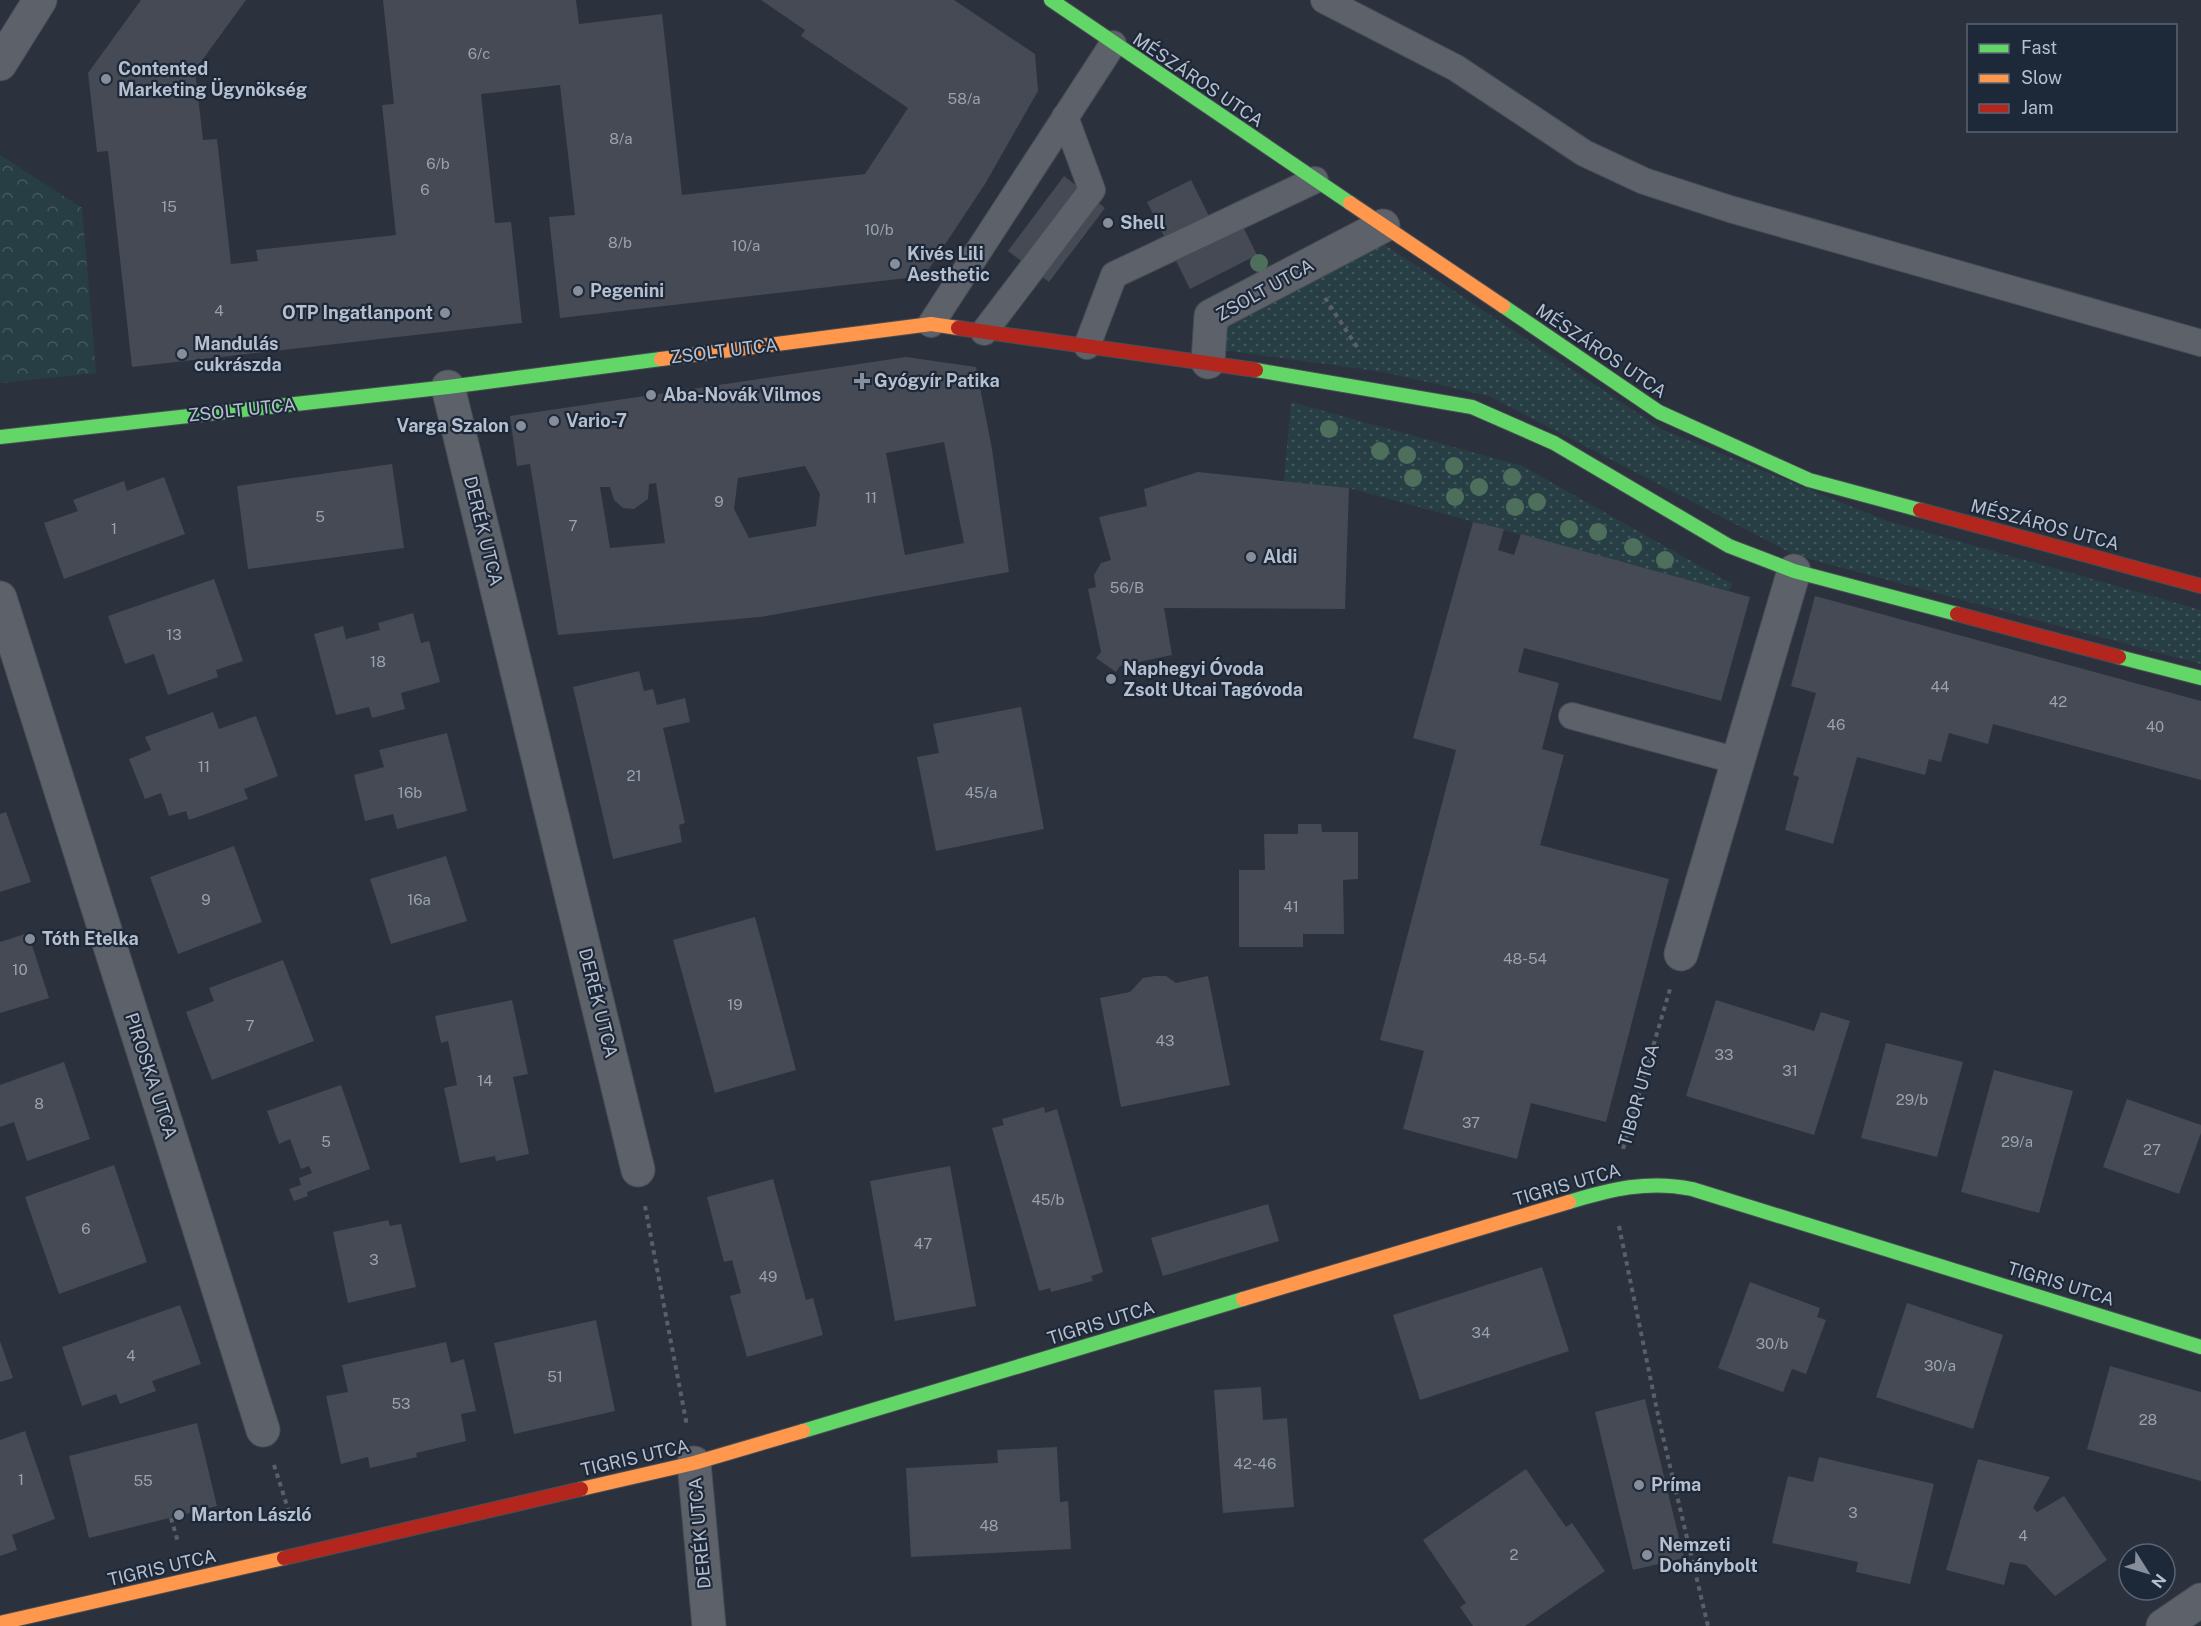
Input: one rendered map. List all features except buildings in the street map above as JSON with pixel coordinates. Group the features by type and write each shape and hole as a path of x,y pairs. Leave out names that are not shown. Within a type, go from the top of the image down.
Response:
{"street":[{"path":"0,64 40,0"},
{"name":"MÉSZÁROS UTCA","path":"1051,0 1659,412 1809,480 2201,586"},
{"name":"ZSOLT UTCA","path":"0,437 448,387 931,324 1208,362 1211,316 1383,226"},
{"path":"1208,362 1472,407 1554,443 1729,546 1794,571 2201,678"},
{"name":"DERÉK UTCA","path":"448,387 638,1170"},
{"path":"1681,954 1794,571"},
{"name":"PIROSKA UTCA","path":"0,598 263,1430"},
{"name":"TIGRIS UTCA","path":"0,1623 694,1463 1612,1189 1641,1183 1670,1184 1705,1192 2201,1347"},
{"name":"DERÉK UTCA","path":"694,1463 709,1626"},
{"path":"2163,1626 2201,1600"}],"lane":[{"path":"1324,0 1456,68 1584,153 1644,181 1731,209 2201,343"},
{"path":"931,324 1113,44"},
{"path":"984,332 1092,190 1065,117"},
{"path":"1087,346 1114,275 1315,180"},
{"path":"1572,716 1738,761"}],"path":[{"path":"1325,297 1350,336"},
{"name":"TIBOR UTCA","path":"1681,954 1612,1189 1659,1420 1708,1626"},
{"name":"DERÉK UTCA","path":"638,1170 694,1463"},
{"path":"263,1430 303,1554"},
{"path":"171,1518 179,1547"}],"green space":[{"path":"0,155 82,208 96,373 0,383"},
{"path":"1382,243 1663,430 1887,521 2201,610 2201,664 1795,555 1489,396 1383,372 1224,350 1225,326"},
{"path":"1291,402 1522,466 1732,584 1729,591 1349,488 1284,481"}],"traffic: fast":[{"path":"1051,0 1350,203"},
{"path":"1503,306 1659,412 1809,480 1920,510"},
{"path":"0,437 448,387 661,359"},
{"path":"1256,370 1472,407 1554,443 1729,546 1794,571 1957,614"},
{"path":"2119,657 2201,678"},
{"path":"1569,1202 1630,1187 1660,1185 1692,1189 2201,1347"},
{"path":"803,1431 1243,1299"}],"traffic: slow":[{"path":"1350,203 1503,306"},
{"path":"661,359 931,324 958,328"},
{"path":"1243,1299 1569,1202"},
{"path":"581,1489 694,1463 803,1431"},
{"path":"0,1623 284,1558"}],"traffic: jam":[{"path":"958,328 1256,370"},
{"path":"1920,510 2201,586"},
{"path":"1957,614 2119,657"},
{"path":"284,1558 581,1489"}],"place":[{"name":"Contented Marketing Ügynökség","path":"106,79"},
{"name":"Shell","path":"1108,223"},
{"name":"Kivés Lili Aesthetic","path":"895,264"},
{"name":"Pegenini","path":"578,291"},
{"name":"OTP Ingatlanpont","path":"445,313"},
{"name":"Mandulás cukrászda","path":"182,354"},
{"name":"Gyógyír Patika","path":"862,381"},
{"name":"Aba-Novák Vilmos","path":"651,395"},
{"name":"Vario-7","path":"554,421"},
{"name":"Varga Szalon","path":"521,426"},
{"name":"Aldi","path":"1251,557"},
{"name":"Naphegyi Óvoda Zsolt Utcai Tagóvoda","path":"1111,679"},
{"name":"Tóth Etelka","path":"30,939"},
{"name":"Príma","path":"1639,1485"},
{"name":"Marton László","path":"179,1515"},
{"name":"Nemzeti Dohánybolt","path":"1647,1555"}]}
